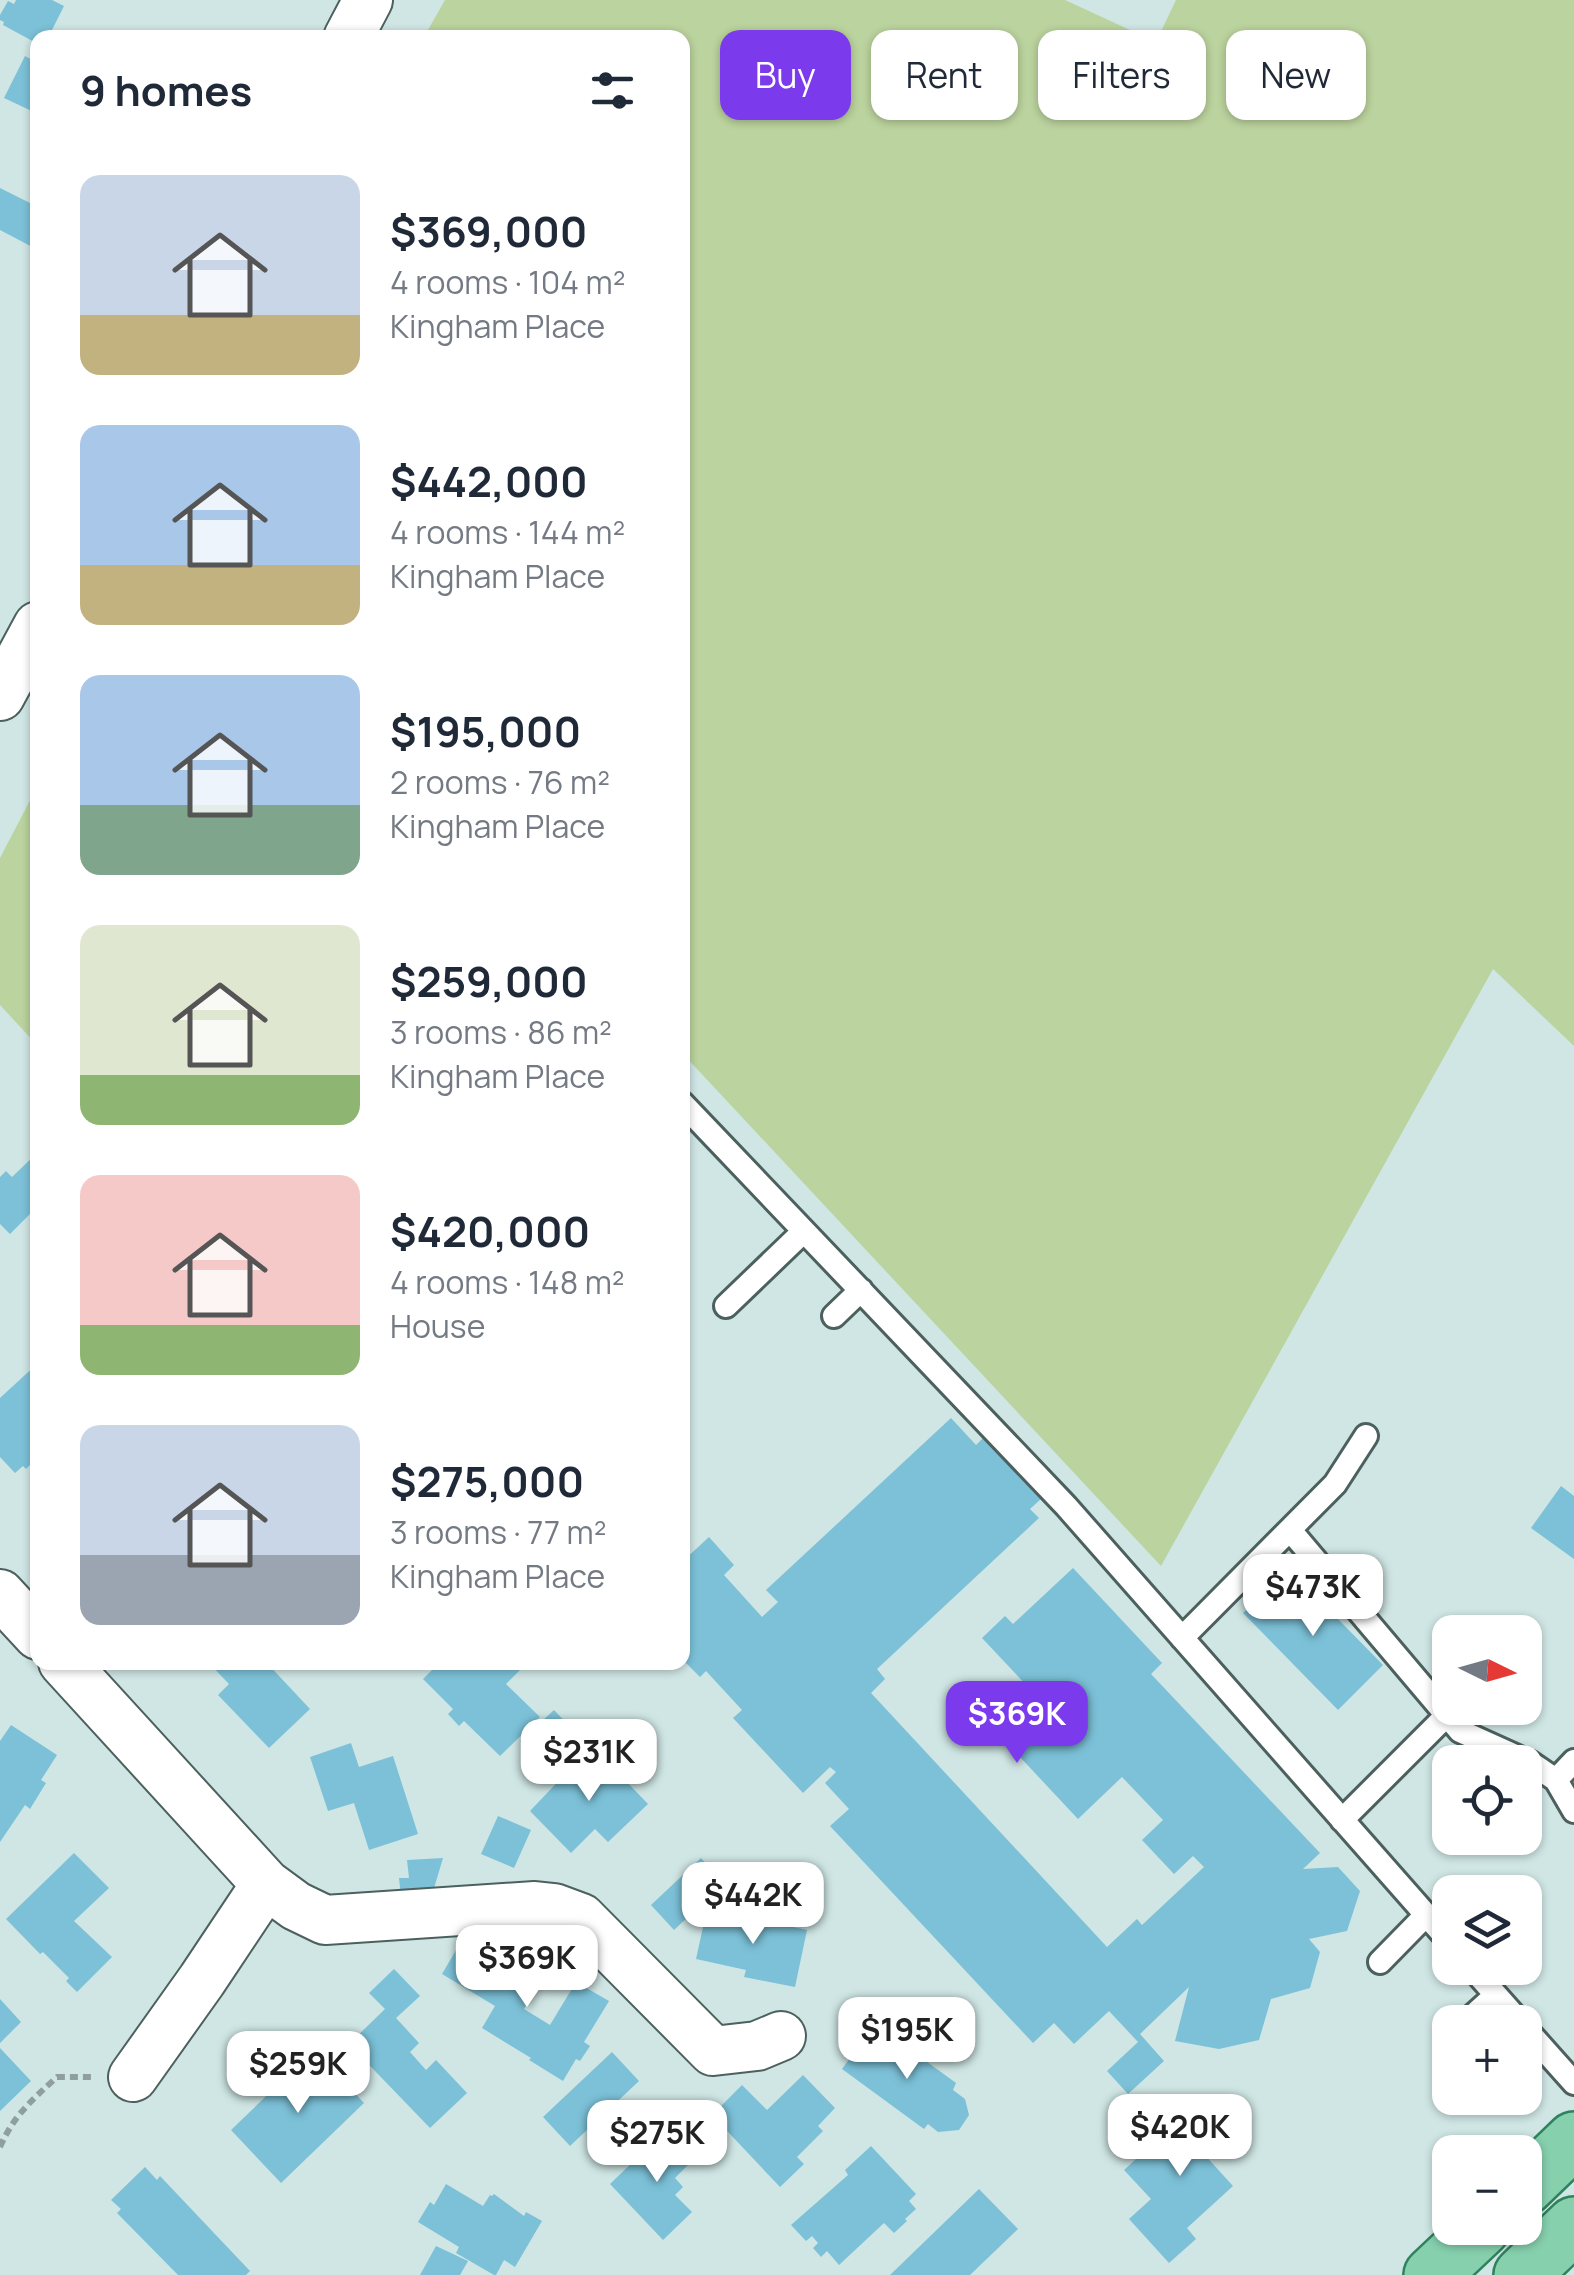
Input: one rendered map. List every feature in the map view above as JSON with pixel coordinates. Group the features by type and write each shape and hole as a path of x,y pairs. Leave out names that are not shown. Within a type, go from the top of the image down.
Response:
{"main road":[{"path":"1542,2170 1574,2140"},
{"path":"1522,2275 1574,2225"},
{"path":"1432,2275 1464,2245"}],"street":[{"path":"352,30 368,0"},
{"path":"0,696 30,641"},
{"path":"0,1594 30,1626"},
{"path":"70,1670 266,1884 296,1906 324,1920 500,1907 554,1908 581,1918 714,2051 757,2046 782,2036"},
{"path":"133,2077 266,1884"}],"lane":[{"path":"690,1111 1066,1506 1432,1922"},
{"path":"726,1306 804,1231"},
{"path":"834,1316 861,1290"},
{"path":"1182,1638 1335,1484 1366,1436"},
{"path":"1290,1530 1432,1697"},
{"path":"1342,1820 1439,1725"},
{"path":"1455,1725 1556,1780 1574,1811"},
{"path":"1556,1780 1574,1761"},
{"path":"1380,1962 1426,1915"},
{"path":"1487,1985 1505,2005"},
{"path":"1485,2005 1496,1995"},
{"path":"1542,2047 1574,2084"}],"path":[{"path":"0,2147 20,2112 57,2077 133,2077"}],"green space":[{"path":"445,0 1065,0 1130,30 1038,30 1038,120 1206,120 1206,30 1162,30 1176,0 1574,0 1574,1046 1493,969 1161,1566 690,1061 690,30 428,30"},
{"path":"30,800 30,1037 0,1005 0,858"}],"building":[{"path":"16,0 52,0 64,6 52,30 30,30 30,40 0,20 8,1 14,4"},
{"path":"25,56 30,59 30,110 4,98"},
{"path":"0,188 30,203 30,246 0,230"},
{"path":"30,1160 30,1214 10,1234 0,1224 0,1177 6,1171 12,1177"},
{"path":"30,1370 30,1465 15,1473 0,1457 0,1398"},
{"path":"951,1418 976,1445 985,1436 1042,1498 1030,1509 1039,1518 877,1669 885,1679 871,1693 1107,1947 1137,1919 1142,1925 1204,1867 1193,1856 1174,1874 1142,1840 1163,1820 1122,1777 1078,1819 989,1724 1028,1687 982,1638 1005,1616 1013,1624 1073,1568 1162,1663 1151,1674 1320,1853 1303,1869 1338,1867 1360,1891 1347,1931 1309,1939 1320,1952 1310,1988 1271,1999 1259,2040 1219,2049 1175,2041 1189,1987 1140,2034 1164,2061 1128,2094 1107,2071 1138,2042 1109,2011 1074,2044 1054,2023 1033,2043 830,1826 849,1809 825,1783 836,1772 830,1767 803,1793 733,1718 742,1710 706,1671 700,1677 690,1667 690,1555 709,1537 734,1565 724,1575 762,1617 778,1602 766,1590"},
{"path":"1561,1486 1574,1496 1574,1559 1531,1528"},
{"path":"1289,1569 1383,1665 1338,1710 1243,1613"},
{"path":"216,1670 273,1670 310,1709 269,1748 218,1695 229,1684"},
{"path":"432,1670 520,1670 506,1684 540,1717 500,1756 464,1721 459,1726 448,1714 453,1709 423,1679"},
{"path":"554,1710 578,1735 545,1767 520,1741"},
{"path":"11,1725 57,1755 41,1780 46,1783 30,1809 25,1805 0,1842 0,1741"},
{"path":"351,1743 359,1767 393,1756 418,1834 369,1850 354,1803 328,1811 310,1757"},
{"path":"597,1751 648,1804 608,1842 595,1829 571,1853 530,1811 568,1771 571,1775"},
{"path":"498,1816 531,1830 514,1868 481,1854"},
{"path":"74,1853 109,1888 74,1921 112,1957 77,1992 66,1981 69,1978 6,1919"},
{"path":"443,1858 432,1895 401,1897 399,1878 409,1878 407,1860"},
{"path":"701,1858 724,1883 674,1930 651,1905"},
{"path":"707,1909 807,1930 795,1987 744,1977 746,1970 696,1959"},
{"path":"462,1940 483,1953 486,1947 500,1956 498,1960 538,1985 524,2009 550,2025 576,1982 609,2001 584,2042 590,2046 580,2061 576,2059 563,2081 482,2028 495,2006 442,1974"},
{"path":"394,1969 420,1996 396,2018 419,2043 410,2052 426,2070 436,2060 467,2093 430,2128 349,2044 385,2009 369,1993"},
{"path":"0,1999 21,2022 0,2043"},
{"path":"875,2024 956,2083 953,2090 965,2099 969,2115 959,2130 938,2132 928,2124 924,2129 842,2069"},
{"path":"0,2048 31,2081 0,2111"},
{"path":"314,2050 364,2103 281,2183 231,2130"},
{"path":"612,2052 639,2081 570,2146 543,2117"},
{"path":"803,2075 835,2108 818,2126 823,2131 797,2157 804,2164 780,2187 712,2115 742,2085 767,2110"},
{"path":"1205,2096 1233,2125 1203,2153 1233,2186 1187,2228 1196,2239 1169,2263 1129,2219 1151,2199 1124,2170"},
{"path":"666,2130 694,2159 675,2178 683,2187 675,2195 692,2212 663,2240 610,2184"},
{"path":"871,2146 916,2194 909,2201 916,2209 894,2233 884,2223 839,2265 827,2251 821,2257 813,2248 818,2243 812,2236 806,2241 791,2225 848,2175 845,2170"},
{"path":"145,2167 157,2180 160,2176 250,2271 246,2275 178,2275 117,2213 121,2209 111,2200"},
{"path":"446,2184 483,2206 494,2194 524,2216 526,2212 542,2221 515,2267 504,2260 494,2275 456,2253 459,2247 418,2222"},
{"path":"979,2189 1018,2229 970,2275 890,2275"},
{"path":"436,2246 468,2261 460,2275 420,2275"}]}
